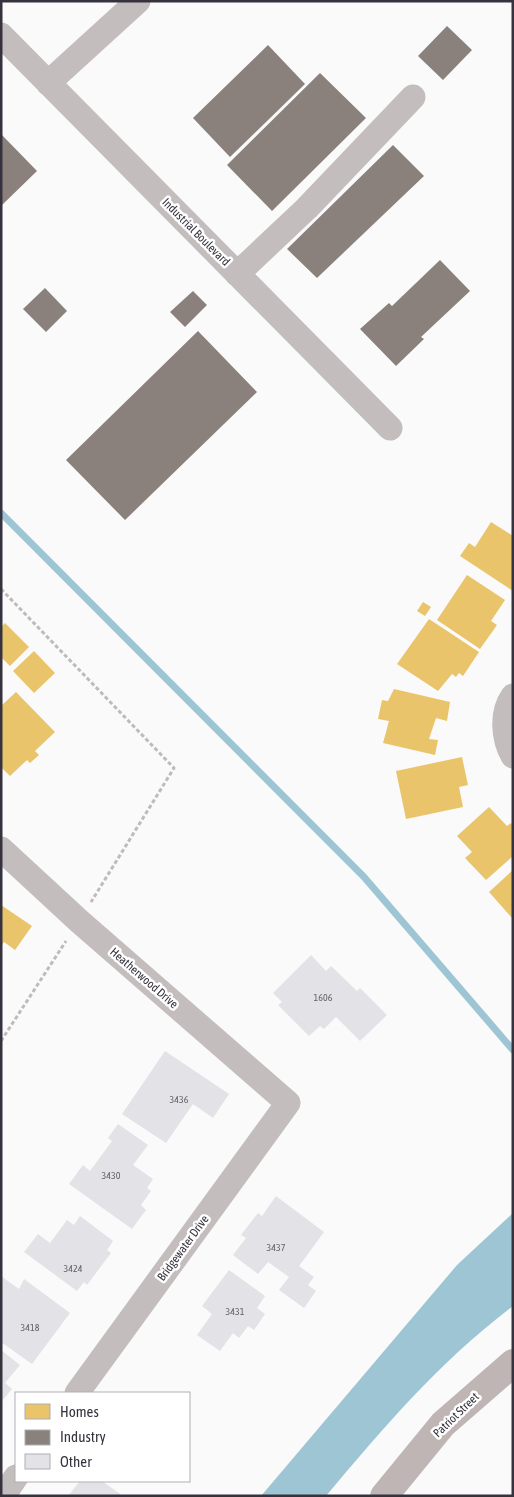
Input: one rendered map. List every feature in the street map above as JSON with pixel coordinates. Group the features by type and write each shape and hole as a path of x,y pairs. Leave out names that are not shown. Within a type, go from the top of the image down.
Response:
{"main road":[{"name":"Patriot Street","path":"384,1496 444,1424 513,1363"}],"street":[{"path":"48,83 138,1"},
{"name":"Industrial Boulevard","path":"1,36 390,428"},
{"path":"237,274 307,208 413,97"},
{"path":"513,696 509,701 505,727 508,747 513,756"},
{"name":"Heatherwood Drive","path":"1,849 79,922 288,1103"},
{"name":"Bridgewater Drive","path":"78,1392 288,1103"},
{"path":"3,1496 15,1478"}],"path":[{"path":"1,589 174,768 79,922 1,1041"}],"water":[{"path":"513,1213 513,1306 437,1372 370,1444 326,1496 261,1496 457,1265"}],"building: Homes":[{"path":"491,522 513,536 513,591 460,556 469,543 475,547"},
{"path":"467,575 505,600 491,621 497,625 480,649 437,620"},
{"path":"423,602 431,607 425,616 417,611"},
{"path":"429,619 479,652 463,676 459,673 456,677 452,674 438,691 397,664"},
{"path":"5,623 29,647 10,666 1,657 1,627"},
{"path":"34,651 55,673 34,693 13,671"},
{"path":"394,689 450,702 447,721 436,718 429,739 438,740 435,755 383,743 389,721 378,719 382,700 388,701"},
{"path":"16,692 55,732 35,751 39,755 30,763 27,760 10,776 1,767 1,706"},
{"path":"462,757 468,785 459,787 463,807 406,819 396,771"},
{"path":"489,807 507,826 511,823 513,825 513,856 486,880 465,858 472,852 457,836"},
{"path":"513,870 513,919 489,892"},
{"path":"1,905 32,926 15,950 4,942 1,946"}],"building: Industry":[{"path":"447,26 472,50 443,80 418,56"},
{"path":"268,45 305,84 230,157 193,118"},
{"path":"320,73 366,118 272,211 227,165"},
{"path":"1,134 37,171 1,206"},
{"path":"393,145 424,176 317,278 287,249"},
{"path":"440,260 470,291 421,337 424,339 396,366 360,329 389,303 392,306"},
{"path":"45,288 67,311 46,332 23,309"},
{"path":"193,291 207,305 185,327 170,312"},
{"path":"198,331 257,392 125,520 66,460"}],"building: Other":[{"path":"311,955 326,971 331,966 357,991 360,988 387,1015 360,1041 336,1017 324,1029 320,1026 309,1036 278,1005 282,1002 273,993"},
{"path":"165,1051 229,1094 213,1118 193,1104 166,1143 122,1114"},
{"path":"118,1124 148,1145 133,1165 153,1179 147,1188 151,1191 141,1205 146,1210 132,1229 69,1184 83,1165 90,1171 112,1141 108,1138"},
{"path":"276,1196 324,1232 299,1266 314,1277 308,1285 316,1291 304,1308 279,1290 289,1277 268,1262 258,1274 233,1255 246,1238 241,1235 258,1213 262,1216"},
{"path":"80,1216 113,1241 107,1250 111,1253 87,1285 84,1282 77,1291 24,1252 38,1234 50,1243 67,1220 74,1225"},
{"path":"229,1270 265,1296 257,1308 265,1314 254,1330 248,1326 239,1338 233,1333 220,1351 197,1335 212,1314 202,1306"},
{"path":"1,1276 19,1289 24,1279 70,1313 32,1364 1,1342"},
{"path":"1,1350 20,1365 5,1383 12,1389 1,1402"},
{"path":"79,1482 103,1482 123,1496 68,1496"}],"waterway":[{"path":"1,513 364,877 513,1050"}]}
